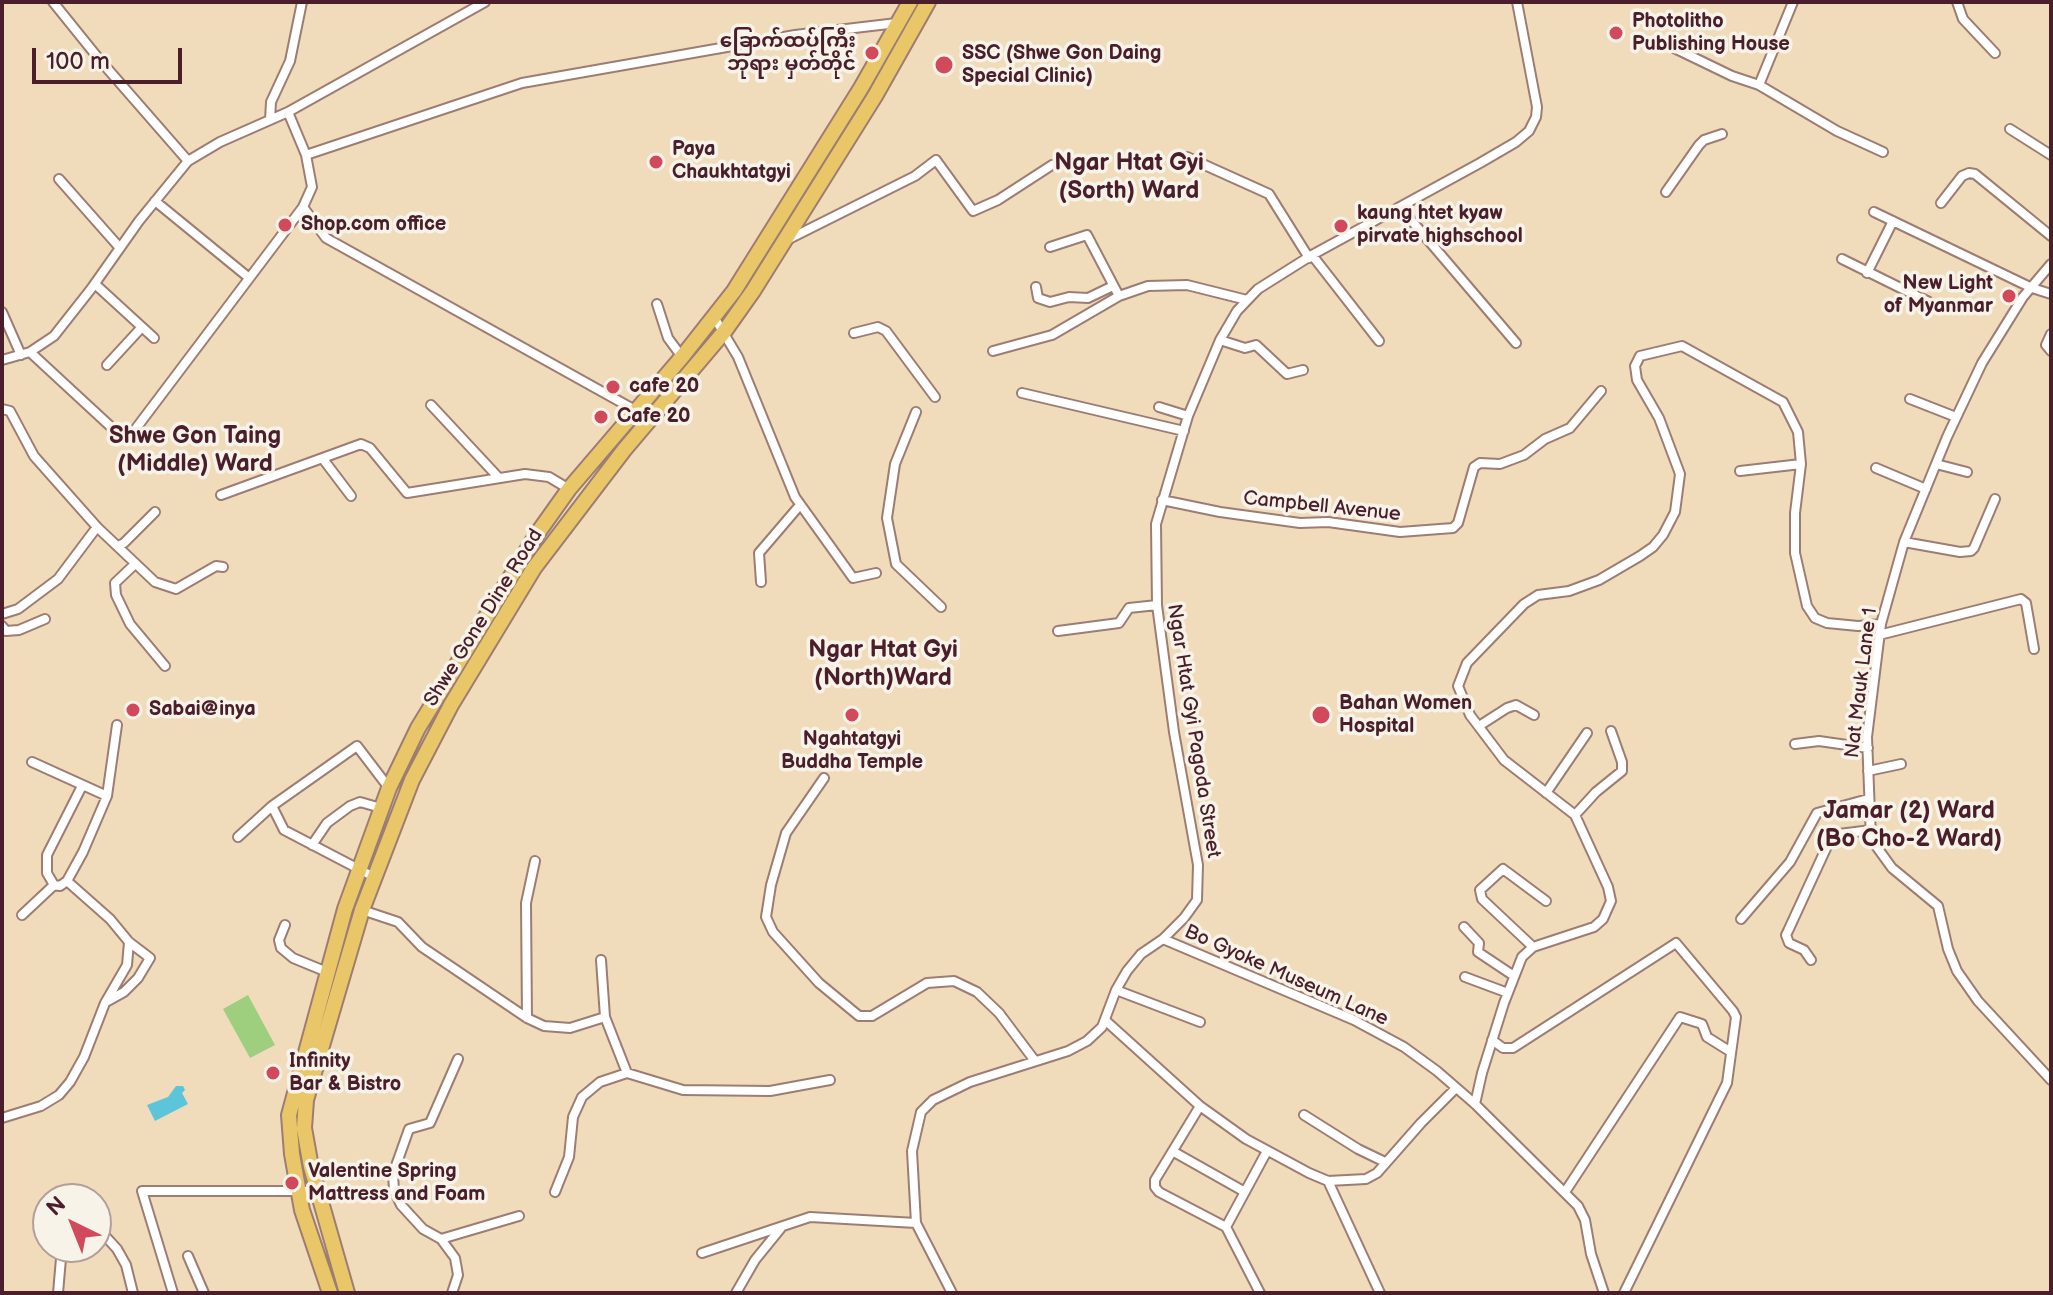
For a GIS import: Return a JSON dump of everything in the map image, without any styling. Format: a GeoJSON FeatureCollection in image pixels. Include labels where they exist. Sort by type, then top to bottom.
{"type":"FeatureCollection","features":[{"type":"Feature","properties":{"kind":"main road","name":"Shwe Gone Dine Road"},"geometry":{"type":"LineString","coordinates":[[330,1293],[299,1193],[289,1115],[358,869],[389,788],[418,728],[537,534],[569,489],[714,317],[770,234],[910,2]]}},
{"type":"Feature","properties":{"kind":"main road","name":"Shwe Gone Dine Road"},"geometry":{"type":"LineString","coordinates":[[347,1293],[304,1128],[306,1100],[362,910],[418,767],[451,705],[534,568],[624,450],[724,332],[875,96],[928,2]]}},
{"type":"Feature","properties":{"kind":"street"},"geometry":{"type":"LineString","coordinates":[[53,2],[188,161]]}},
{"type":"Feature","properties":{"kind":"street"},"geometry":{"type":"LineString","coordinates":[[270,120],[271,102],[290,61],[302,2]]}},
{"type":"Feature","properties":{"kind":"street"},"geometry":{"type":"LineString","coordinates":[[2,360],[25,354],[54,336],[188,161],[220,142],[288,112],[485,2]]}},
{"type":"Feature","properties":{"kind":"street","name":"Ngar Htat Gyi Pagoda Street"},"geometry":{"type":"LineString","coordinates":[[1106,1021],[1116,990],[1141,954],[1163,939],[1192,909],[1199,887],[1157,605],[1156,524],[1188,416],[1220,340],[1247,300],[1310,257],[1516,142],[1533,124],[1537,107],[1517,2]]}},
{"type":"Feature","properties":{"kind":"street"},"geometry":{"type":"LineString","coordinates":[[1759,85],[1793,2]]}},
{"type":"Feature","properties":{"kind":"street"},"geometry":{"type":"LineString","coordinates":[[1957,2],[1963,19],[1995,53]]}},
{"type":"Feature","properties":{"kind":"street"},"geometry":{"type":"LineString","coordinates":[[306,155],[522,83],[795,35],[898,23]]}},
{"type":"Feature","properties":{"kind":"street"},"geometry":{"type":"LineString","coordinates":[[1672,47],[1732,76],[1759,85],[1837,131],[1883,152]]}},
{"type":"Feature","properties":{"kind":"street"},"geometry":{"type":"LineString","coordinates":[[2,312],[25,354],[123,438],[131,435],[303,207],[312,187],[306,155],[288,112]]}},
{"type":"Feature","properties":{"kind":"street"},"geometry":{"type":"LineString","coordinates":[[2010,129],[2051,155]]}},
{"type":"Feature","properties":{"kind":"street"},"geometry":{"type":"LineString","coordinates":[[1666,192],[1699,145],[1712,136],[1722,134]]}},
{"type":"Feature","properties":{"kind":"street"},"geometry":{"type":"LineString","coordinates":[[1187,157],[1269,194],[1310,257],[1379,341]]}},
{"type":"Feature","properties":{"kind":"street"},"geometry":{"type":"LineString","coordinates":[[782,242],[915,176],[936,160],[973,211],[998,200],[1052,165]]}},
{"type":"Feature","properties":{"kind":"street"},"geometry":{"type":"LineString","coordinates":[[1941,203],[1962,176],[1975,174],[2051,236]]}},
{"type":"Feature","properties":{"kind":"street"},"geometry":{"type":"LineString","coordinates":[[59,179],[120,248]]}},
{"type":"Feature","properties":{"kind":"street"},"geometry":{"type":"LineString","coordinates":[[155,201],[248,277]]}},
{"type":"Feature","properties":{"kind":"street"},"geometry":{"type":"LineString","coordinates":[[303,207],[326,238],[635,410]]}},
{"type":"Feature","properties":{"kind":"street"},"geometry":{"type":"LineString","coordinates":[[1400,207],[1516,343]]}},
{"type":"Feature","properties":{"kind":"street"},"geometry":{"type":"LineString","coordinates":[[1874,212],[2032,288],[2051,294]]}},
{"type":"Feature","properties":{"kind":"street"},"geometry":{"type":"LineString","coordinates":[[1867,273],[1893,221]]}},
{"type":"Feature","properties":{"kind":"street"},"geometry":{"type":"LineString","coordinates":[[1050,247],[1087,235],[1119,296]]}},
{"type":"Feature","properties":{"kind":"street"},"geometry":{"type":"LineString","coordinates":[[1842,259],[1929,302]]}},
{"type":"Feature","properties":{"kind":"street","name":"Nat Mauk Lane 1"},"geometry":{"type":"LineString","coordinates":[[2051,264],[2023,297],[1982,363],[1904,542],[1879,635],[1868,748],[1871,839],[1892,868],[1938,906],[1948,949],[1957,971],[1978,1001],[2051,1080]]}},
{"type":"Feature","properties":{"kind":"street"},"geometry":{"type":"LineString","coordinates":[[95,284],[154,338]]}},
{"type":"Feature","properties":{"kind":"street"},"geometry":{"type":"LineString","coordinates":[[993,351],[1052,335],[1119,296],[1148,286],[1187,285],[1247,300]]}},
{"type":"Feature","properties":{"kind":"street"},"geometry":{"type":"LineString","coordinates":[[1036,287],[1038,298],[1050,302],[1069,297],[1088,298],[1113,286]]}},
{"type":"Feature","properties":{"kind":"street"},"geometry":{"type":"LineString","coordinates":[[657,304],[668,338],[682,357]]}},
{"type":"Feature","properties":{"kind":"street"},"geometry":{"type":"LineString","coordinates":[[714,317],[743,370],[787,481],[800,505],[853,578],[876,573]]}},
{"type":"Feature","properties":{"kind":"street"},"geometry":{"type":"LineString","coordinates":[[107,365],[142,327]]}},
{"type":"Feature","properties":{"kind":"street"},"geometry":{"type":"LineString","coordinates":[[854,333],[878,327],[886,331],[935,397]]}},
{"type":"Feature","properties":{"kind":"street"},"geometry":{"type":"LineString","coordinates":[[2051,334],[2046,345],[2051,351]]}},
{"type":"Feature","properties":{"kind":"street"},"geometry":{"type":"LineString","coordinates":[[1220,340],[1245,348],[1256,345],[1287,374],[1303,370]]}},
{"type":"Feature","properties":{"kind":"street"},"geometry":{"type":"LineString","coordinates":[[1475,1104],[1492,1040],[1522,957],[1533,947],[1594,927],[1603,919],[1611,901],[1608,887],[1575,815],[1504,760],[1470,715],[1458,686],[1467,663],[1524,604],[1538,595],[1569,591],[1599,580],[1653,547],[1675,512],[1680,474],[1659,418],[1637,380],[1635,366],[1640,356],[1682,346],[1773,395],[1789,410],[1798,432],[1801,464],[1795,513],[1795,553],[1807,606],[1815,618],[1827,623],[1881,624]]}},
{"type":"Feature","properties":{"kind":"street","name":"Campbell Avenue"},"geometry":{"type":"LineString","coordinates":[[1162,500],[1300,523],[1328,522],[1400,532],[1453,528],[1458,523],[1474,467],[1480,463],[1500,464],[1524,455],[1545,439],[1570,428],[1601,391]]}},
{"type":"Feature","properties":{"kind":"street"},"geometry":{"type":"LineString","coordinates":[[1022,393],[1184,431]]}},
{"type":"Feature","properties":{"kind":"street"},"geometry":{"type":"LineString","coordinates":[[1910,399],[1956,417]]}},
{"type":"Feature","properties":{"kind":"street"},"geometry":{"type":"LineString","coordinates":[[431,405],[499,478]]}},
{"type":"Feature","properties":{"kind":"street"},"geometry":{"type":"LineString","coordinates":[[1159,407],[1188,416]]}},
{"type":"Feature","properties":{"kind":"street"},"geometry":{"type":"LineString","coordinates":[[2,409],[10,411],[34,456],[113,544],[155,582],[176,589],[216,566],[223,567]]}},
{"type":"Feature","properties":{"kind":"street"},"geometry":{"type":"LineString","coordinates":[[916,412],[895,464],[887,518],[896,564],[941,607]]}},
{"type":"Feature","properties":{"kind":"street"},"geometry":{"type":"LineString","coordinates":[[221,495],[361,444],[367,445],[407,493],[525,474],[549,477],[569,489]]}},
{"type":"Feature","properties":{"kind":"street"},"geometry":{"type":"LineString","coordinates":[[323,459],[351,496]]}},
{"type":"Feature","properties":{"kind":"street"},"geometry":{"type":"LineString","coordinates":[[1740,471],[1801,464]]}},
{"type":"Feature","properties":{"kind":"street"},"geometry":{"type":"LineString","coordinates":[[1936,464],[1967,472]]}},
{"type":"Feature","properties":{"kind":"street"},"geometry":{"type":"LineString","coordinates":[[1876,468],[1926,489]]}},
{"type":"Feature","properties":{"kind":"street"},"geometry":{"type":"LineString","coordinates":[[1904,542],[1960,552],[1971,551],[1995,499]]}},
{"type":"Feature","properties":{"kind":"street"},"geometry":{"type":"LineString","coordinates":[[761,582],[759,553],[800,505]]}},
{"type":"Feature","properties":{"kind":"street"},"geometry":{"type":"LineString","coordinates":[[118,546],[155,512]]}},
{"type":"Feature","properties":{"kind":"street"},"geometry":{"type":"LineString","coordinates":[[2,614],[18,609],[58,579],[97,527]]}},
{"type":"Feature","properties":{"kind":"street"},"geometry":{"type":"LineString","coordinates":[[135,564],[115,583],[116,595],[130,624],[165,666]]}},
{"type":"Feature","properties":{"kind":"street"},"geometry":{"type":"LineString","coordinates":[[1879,635],[2021,599],[2026,603],[2034,649]]}},
{"type":"Feature","properties":{"kind":"street"},"geometry":{"type":"LineString","coordinates":[[1058,631],[1119,623],[1129,608],[1157,605]]}},
{"type":"Feature","properties":{"kind":"street"},"geometry":{"type":"LineString","coordinates":[[2,626],[6,631],[19,630],[45,619]]}},
{"type":"Feature","properties":{"kind":"street"},"geometry":{"type":"LineString","coordinates":[[1479,726],[1516,705],[1534,715]]}},
{"type":"Feature","properties":{"kind":"street"},"geometry":{"type":"LineString","coordinates":[[54,885],[60,886],[67,881],[107,796],[117,725]]}},
{"type":"Feature","properties":{"kind":"street"},"geometry":{"type":"LineString","coordinates":[[1575,815],[1596,792],[1622,771],[1611,731]]}},
{"type":"Feature","properties":{"kind":"street"},"geometry":{"type":"LineString","coordinates":[[1546,793],[1587,733]]}},
{"type":"Feature","properties":{"kind":"street"},"geometry":{"type":"LineString","coordinates":[[1795,744],[1819,741],[1868,748]]}},
{"type":"Feature","properties":{"kind":"street"},"geometry":{"type":"LineString","coordinates":[[238,837],[272,806],[357,746],[389,788]]}},
{"type":"Feature","properties":{"kind":"street"},"geometry":{"type":"LineString","coordinates":[[32,762],[107,796]]}},
{"type":"Feature","properties":{"kind":"street"},"geometry":{"type":"LineString","coordinates":[[1868,771],[1901,764]]}},
{"type":"Feature","properties":{"kind":"street"},"geometry":{"type":"LineString","coordinates":[[824,778],[786,833],[771,885],[766,917],[773,932],[819,983],[859,1016],[872,1016],[927,983],[954,981],[977,992],[999,1013],[1035,1061]]}},
{"type":"Feature","properties":{"kind":"street"},"geometry":{"type":"LineString","coordinates":[[54,885],[47,873],[47,855],[82,786]]}},
{"type":"Feature","properties":{"kind":"street"},"geometry":{"type":"LineString","coordinates":[[1741,919],[1790,862],[1817,813],[1868,799]]}},
{"type":"Feature","properties":{"kind":"street"},"geometry":{"type":"LineString","coordinates":[[312,845],[327,823],[350,806],[360,802],[381,808]]}},
{"type":"Feature","properties":{"kind":"street"},"geometry":{"type":"LineString","coordinates":[[272,806],[284,830],[374,877]]}},
{"type":"Feature","properties":{"kind":"street"},"geometry":{"type":"LineString","coordinates":[[1811,960],[1804,950],[1789,943],[1786,935],[1829,842],[1839,834],[1871,830]]}},
{"type":"Feature","properties":{"kind":"street"},"geometry":{"type":"LineString","coordinates":[[527,1018],[526,903],[535,861]]}},
{"type":"Feature","properties":{"kind":"street"},"geometry":{"type":"LineString","coordinates":[[1533,947],[1482,899],[1480,890],[1503,869],[1546,901]]}},
{"type":"Feature","properties":{"kind":"street"},"geometry":{"type":"LineString","coordinates":[[67,881],[110,919],[129,942],[150,958],[124,992],[105,1003]]}},
{"type":"Feature","properties":{"kind":"street"},"geometry":{"type":"LineString","coordinates":[[22,915],[54,885]]}},
{"type":"Feature","properties":{"kind":"street"},"geometry":{"type":"LineString","coordinates":[[362,910],[398,922],[422,947],[527,1018],[544,1026],[570,1028],[605,1017]]}},
{"type":"Feature","properties":{"kind":"street"},"geometry":{"type":"LineString","coordinates":[[285,925],[279,940],[281,948],[293,958],[327,972]]}},
{"type":"Feature","properties":{"kind":"street"},"geometry":{"type":"LineString","coordinates":[[1464,927],[1479,943],[1478,952],[1514,976]]}},
{"type":"Feature","properties":{"kind":"street","name":"Bo Gyoke Museum Lane"},"geometry":{"type":"LineString","coordinates":[[1163,939],[1354,1020],[1404,1047],[1456,1088],[1578,1206],[1585,1220],[1591,1254],[1604,1293]]}},
{"type":"Feature","properties":{"kind":"street"},"geometry":{"type":"LineString","coordinates":[[2,1118],[41,1106],[59,1095],[84,1057],[105,1003],[127,965],[129,942]]}},
{"type":"Feature","properties":{"kind":"street"},"geometry":{"type":"LineString","coordinates":[[1492,1040],[1503,1048],[1513,1048],[1676,943],[1733,1011],[1736,1017],[1727,1083],[1624,1293]]}},
{"type":"Feature","properties":{"kind":"street"},"geometry":{"type":"LineString","coordinates":[[601,960],[605,1017],[627,1073]]}},
{"type":"Feature","properties":{"kind":"street"},"geometry":{"type":"LineString","coordinates":[[1465,977],[1508,993]]}},
{"type":"Feature","properties":{"kind":"street"},"geometry":{"type":"LineString","coordinates":[[1116,990],[1200,1022]]}},
{"type":"Feature","properties":{"kind":"street"},"geometry":{"type":"LineString","coordinates":[[1565,1192],[1680,1017],[1702,1024],[1707,1037],[1731,1052]]}},
{"type":"Feature","properties":{"kind":"street"},"geometry":{"type":"LineString","coordinates":[[952,1293],[916,1223],[912,1151],[921,1112],[948,1091],[1068,1051],[1087,1041],[1106,1021],[1200,1106],[1267,1151],[1328,1181],[1366,1179],[1377,1173],[1456,1088]]}},
{"type":"Feature","properties":{"kind":"street"},"geometry":{"type":"LineString","coordinates":[[452,1293],[458,1275],[455,1258],[441,1239],[423,1229],[401,1205],[394,1190],[393,1174],[409,1129],[430,1123],[458,1059]]}},
{"type":"Feature","properties":{"kind":"street"},"geometry":{"type":"LineString","coordinates":[[555,1192],[569,1157],[573,1117],[582,1097],[600,1082],[627,1073],[683,1090],[770,1091],[830,1080]]}},
{"type":"Feature","properties":{"kind":"street"},"geometry":{"type":"LineString","coordinates":[[1200,1106],[1155,1180],[1155,1187],[1226,1227],[1260,1293]]}},
{"type":"Feature","properties":{"kind":"street"},"geometry":{"type":"LineString","coordinates":[[1304,1115],[1385,1162]]}},
{"type":"Feature","properties":{"kind":"street"},"geometry":{"type":"LineString","coordinates":[[1226,1227],[1267,1151]]}},
{"type":"Feature","properties":{"kind":"street"},"geometry":{"type":"LineString","coordinates":[[1174,1152],[1245,1192]]}},
{"type":"Feature","properties":{"kind":"street"},"geometry":{"type":"LineString","coordinates":[[1328,1181],[1380,1293]]}},
{"type":"Feature","properties":{"kind":"street"},"geometry":{"type":"LineString","coordinates":[[173,1293],[142,1191],[318,1191]]}},
{"type":"Feature","properties":{"kind":"street"},"geometry":{"type":"LineString","coordinates":[[441,1239],[519,1216]]}},
{"type":"Feature","properties":{"kind":"street"},"geometry":{"type":"LineString","coordinates":[[702,1253],[810,1217],[916,1223]]}},
{"type":"Feature","properties":{"kind":"street"},"geometry":{"type":"LineString","coordinates":[[736,1293],[755,1260],[782,1226]]}},
{"type":"Feature","properties":{"kind":"street"},"geometry":{"type":"LineString","coordinates":[[112,1244],[126,1265],[133,1293]]}},
{"type":"Feature","properties":{"kind":"street"},"geometry":{"type":"LineString","coordinates":[[188,1256],[204,1293]]}},
{"type":"Feature","properties":{"kind":"street"},"geometry":{"type":"LineString","coordinates":[[58,1293],[61,1263]]}},
{"type":"Feature","properties":{"kind":"green space"},"geometry":{"type":"Polygon","coordinates":[[[248,995],[275,1045],[250,1058],[223,1009],[248,995]]]}},
{"type":"Feature","properties":{"kind":"water"},"geometry":{"type":"Polygon","coordinates":[[[176,1086],[183,1086],[185,1090],[182,1093],[188,1104],[155,1121],[147,1105],[168,1097],[176,1086]]]}},
{"type":"Feature","properties":{"kind":"place","name":"Photolitho Publishing House"},"geometry":{"type":"Point","coordinates":[1616,33]}},
{"type":"Feature","properties":{"kind":"place","name":"ခြောက်ထပ်ကြီး ဘုရား မှတ်တိုင်"},"geometry":{"type":"Point","coordinates":[872,53]}},
{"type":"Feature","properties":{"kind":"place","name":"SSC (Shwe Gon Daing Special Clinic)"},"geometry":{"type":"Point","coordinates":[944,65]}},
{"type":"Feature","properties":{"kind":"place","name":"Paya Chaukhtatgyi"},"geometry":{"type":"Point","coordinates":[656,162]}},
{"type":"Feature","properties":{"kind":"place","name":"Shop.com office"},"geometry":{"type":"Point","coordinates":[285,225]}},
{"type":"Feature","properties":{"kind":"place","name":"kaung htet kyaw pirvate highschool"},"geometry":{"type":"Point","coordinates":[1341,226]}},
{"type":"Feature","properties":{"kind":"place","name":"New Light of Myanmar"},"geometry":{"type":"Point","coordinates":[2009,296]}},
{"type":"Feature","properties":{"kind":"place","name":"cafe 20"},"geometry":{"type":"Point","coordinates":[613,387]}},
{"type":"Feature","properties":{"kind":"place","name":"Cafe 20"},"geometry":{"type":"Point","coordinates":[601,417]}},
{"type":"Feature","properties":{"kind":"place","name":"Sabai@inya"},"geometry":{"type":"Point","coordinates":[133,710]}},
{"type":"Feature","properties":{"kind":"place","name":"Ngahtatgyi Buddha Temple"},"geometry":{"type":"Point","coordinates":[852,715]}},
{"type":"Feature","properties":{"kind":"place","name":"Bahan Women Hospital"},"geometry":{"type":"Point","coordinates":[1321,715]}},
{"type":"Feature","properties":{"kind":"place","name":"Infinity Bar & Bistro"},"geometry":{"type":"Point","coordinates":[273,1073]}},
{"type":"Feature","properties":{"kind":"place","name":"Valentine Spring Mattress and Foam"},"geometry":{"type":"Point","coordinates":[292,1183]}},
{"type":"Feature","properties":{"kind":"district","name":"Ngar Htat Gyi (Sorth) Ward"},"geometry":{"type":"Point","coordinates":[1129,178]}},
{"type":"Feature","properties":{"kind":"district","name":"Shwe Gon Taing (Middle) Ward"},"geometry":{"type":"Point","coordinates":[195,451]}},
{"type":"Feature","properties":{"kind":"district","name":"Ngar Htat Gyi (North)Ward"},"geometry":{"type":"Point","coordinates":[883,665]}},
{"type":"Feature","properties":{"kind":"district","name":"Jamar (2) Ward (Bo Cho-2 Ward)"},"geometry":{"type":"Point","coordinates":[1909,826]}}]}
